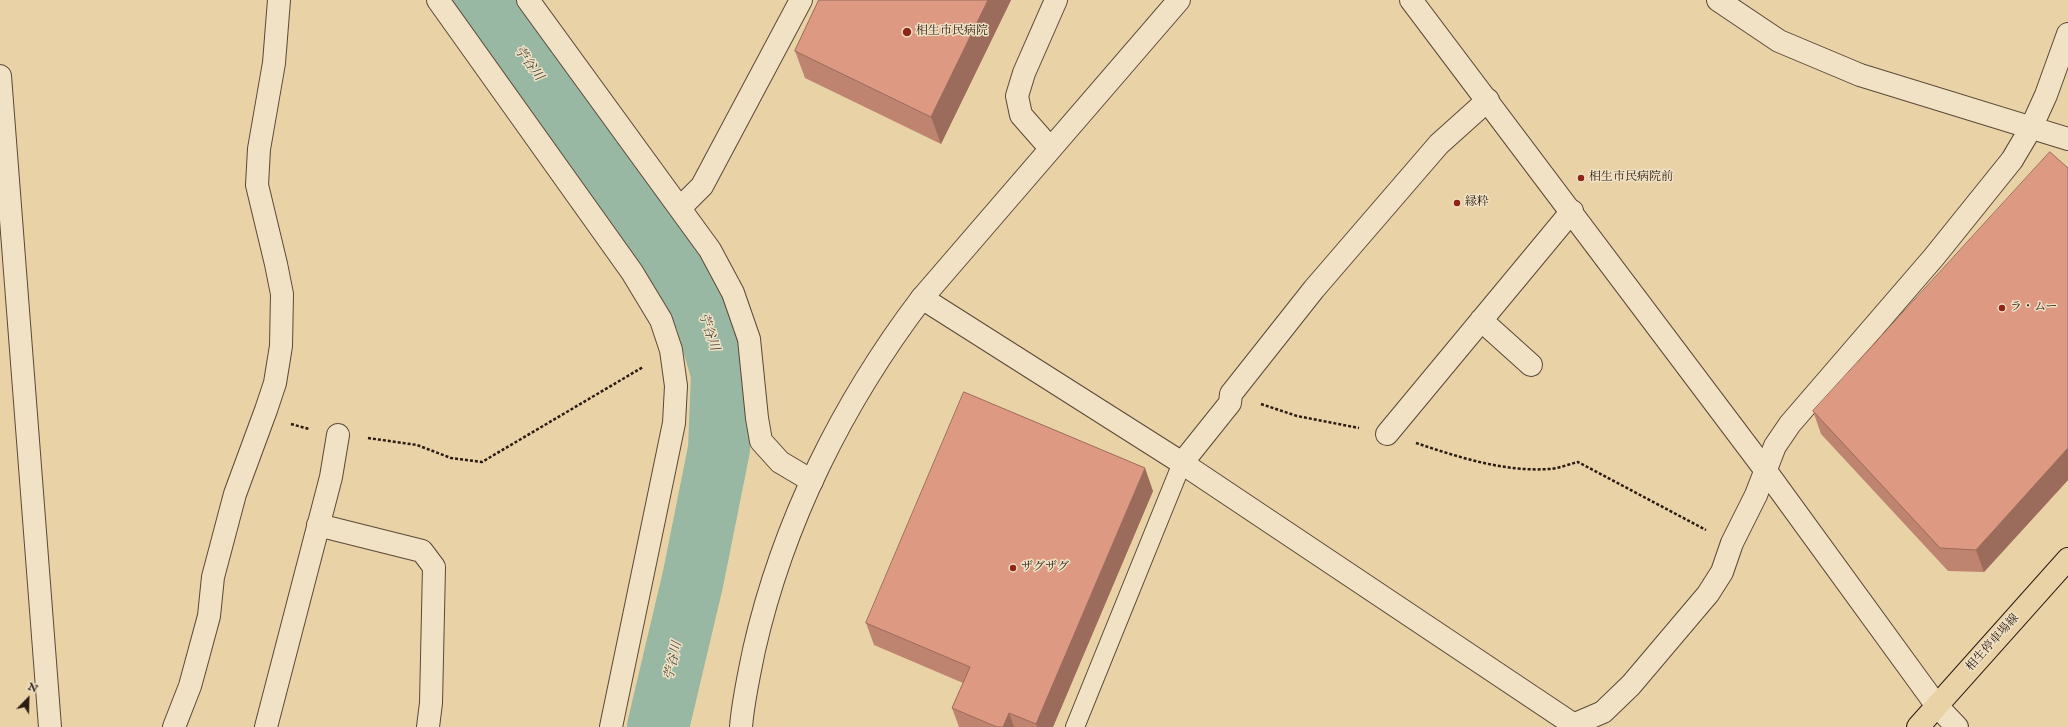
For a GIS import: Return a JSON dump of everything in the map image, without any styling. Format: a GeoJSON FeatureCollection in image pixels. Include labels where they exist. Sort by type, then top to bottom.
{"type":"FeatureCollection","features":[{"type":"Feature","properties":{"kind":"main road","name":"相生停車場線"},"geometry":{"type":"LineString","coordinates":[[1918,727],[2068,559]]}},
{"type":"Feature","properties":{"kind":"street"},"geometry":{"type":"LineString","coordinates":[[174,727],[200,653],[209,616],[213,577],[235,494],[275,383],[281,346],[282,294],[258,185],[259,149],[274,63],[279,0]]}},
{"type":"Feature","properties":{"kind":"street"},"geometry":{"type":"LineString","coordinates":[[438,0],[632,272],[661,320],[671,350],[676,386],[674,424],[611,727]]}},
{"type":"Feature","properties":{"kind":"street"},"geometry":{"type":"LineString","coordinates":[[680,208],[702,186],[801,0]]}},
{"type":"Feature","properties":{"kind":"street"},"geometry":{"type":"LineString","coordinates":[[1050,148],[1021,115],[1017,96],[1024,73],[1056,0]]}},
{"type":"Feature","properties":{"kind":"street"},"geometry":{"type":"LineString","coordinates":[[741,727],[751,667],[763,610],[784,548],[812,481],[870,371],[894,334],[922,298],[1179,0]]}},
{"type":"Feature","properties":{"kind":"street"},"geometry":{"type":"LineString","coordinates":[[1412,0],[1766,471],[1937,706],[1957,727]]}},
{"type":"Feature","properties":{"kind":"street"},"geometry":{"type":"LineString","coordinates":[[1718,0],[1779,41],[1860,75],[2068,139]]}},
{"type":"Feature","properties":{"kind":"street"},"geometry":{"type":"LineString","coordinates":[[539,5],[710,250],[734,293],[749,339],[757,418],[761,441],[780,462],[812,481]]}},
{"type":"Feature","properties":{"kind":"street"},"geometry":{"type":"LineString","coordinates":[[922,298],[1182,463],[1573,726],[1603,712],[1631,685],[1708,594],[1722,572],[1732,542],[1756,495],[1775,446],[1790,424],[1934,257],[2012,160],[2031,128],[2046,95],[2068,34]]}},
{"type":"Feature","properties":{"kind":"street"},"geometry":{"type":"LineString","coordinates":[[0,76],[50,727]]}},
{"type":"Feature","properties":{"kind":"street"},"geometry":{"type":"LineString","coordinates":[[1182,463],[1230,403],[1230,394],[1314,289],[1439,144],[1488,100]]}},
{"type":"Feature","properties":{"kind":"street"},"geometry":{"type":"LineString","coordinates":[[1387,434],[1572,211]]}},
{"type":"Feature","properties":{"kind":"street"},"geometry":{"type":"LineString","coordinates":[[1481,320],[1531,365]]}},
{"type":"Feature","properties":{"kind":"street"},"geometry":{"type":"LineString","coordinates":[[266,727],[331,477],[338,435]]}},
{"type":"Feature","properties":{"kind":"street"},"geometry":{"type":"LineString","coordinates":[[318,525],[422,551],[434,567],[431,703],[428,727]]}},
{"type":"Feature","properties":{"kind":"lane"},"geometry":{"type":"LineString","coordinates":[[1075,727],[1182,463]]}},
{"type":"Feature","properties":{"kind":"path"},"geometry":{"type":"LineString","coordinates":[[266,410],[289,424],[338,435],[417,445],[451,458],[482,462],[671,350]]}},
{"type":"Feature","properties":{"kind":"path"},"geometry":{"type":"LineString","coordinates":[[1230,394],[1297,416],[1387,434],[1454,456],[1516,468],[1550,469],[1578,462],[1732,542]]}},
{"type":"Feature","properties":{"kind":"building"},"geometry":{"type":"Polygon","coordinates":[[[819,0],[988,0],[931,117],[795,51],[819,0]]]}},
{"type":"Feature","properties":{"kind":"building","name":"ラ・ムー"},"geometry":{"type":"Polygon","coordinates":[[[2050,152],[2068,168],[2068,448],[1976,550],[1940,548],[1813,411],[2050,152]]]}},
{"type":"Feature","properties":{"kind":"building","name":"ザグザグ"},"geometry":{"type":"Polygon","coordinates":[[[964,392],[1145,468],[1036,724],[1009,713],[1003,727],[997,727],[952,708],[970,667],[866,623],[964,392]]]}},
{"type":"Feature","properties":{"kind":"waterway","name":"苧谷川"},"geometry":{"type":"LineString","coordinates":[[480,0],[561,107],[705,315],[722,374],[719,449],[693,579],[658,727]]}},
{"type":"Feature","properties":{"kind":"place","name":"相生市民病院"},"geometry":{"type":"Point","coordinates":[907,32]}},
{"type":"Feature","properties":{"kind":"place","name":"相生市民病院前"},"geometry":{"type":"Point","coordinates":[1581,178]}},
{"type":"Feature","properties":{"kind":"place","name":"縁粋"},"geometry":{"type":"Point","coordinates":[1457,203]}},
{"type":"Feature","properties":{"kind":"place","name":"ラ・ムー"},"geometry":{"type":"Point","coordinates":[2002,308]}},
{"type":"Feature","properties":{"kind":"place","name":"ザグザグ"},"geometry":{"type":"Point","coordinates":[1013,568]}}]}
